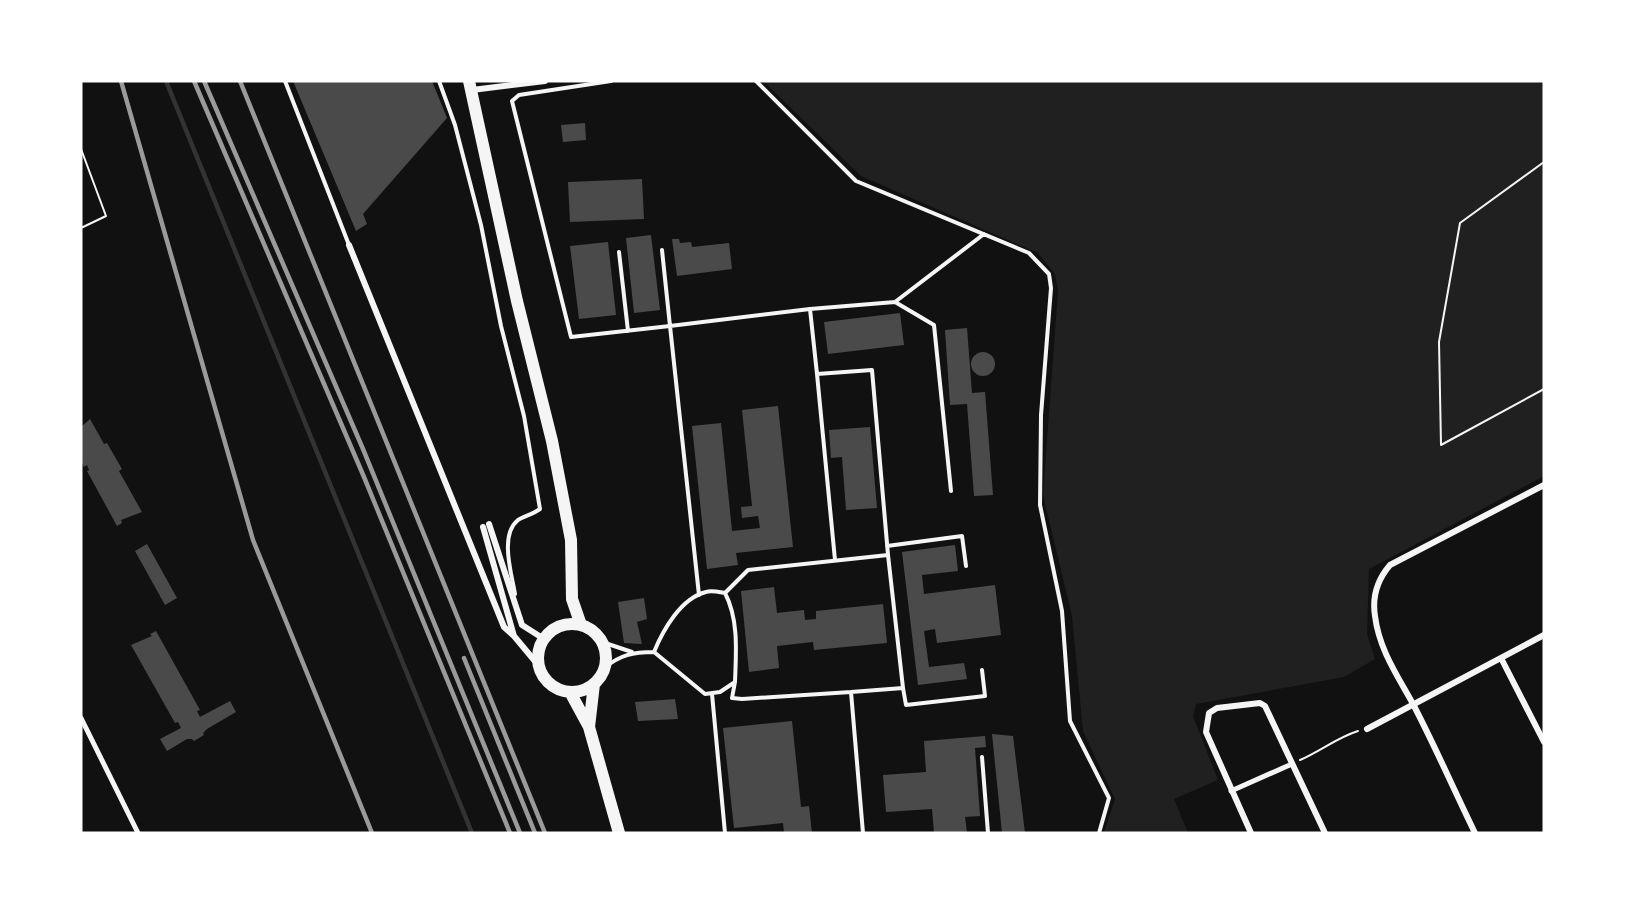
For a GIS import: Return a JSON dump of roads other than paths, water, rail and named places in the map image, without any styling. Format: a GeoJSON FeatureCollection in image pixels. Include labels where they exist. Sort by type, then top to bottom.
{"type":"FeatureCollection","features":[{"type":"Feature","properties":{"kind":"main road"},"geometry":{"type":"LineString","coordinates":[[471,86],[554,452],[571,540],[572,599],[580,625]]}},
{"type":"Feature","properties":{"kind":"main road"},"geometry":{"type":"LineString","coordinates":[[572,599],[561,625],[544,639],[539,647],[539,666],[550,684],[570,692],[583,690],[594,684]]}},
{"type":"Feature","properties":{"kind":"main road"},"geometry":{"type":"LineString","coordinates":[[561,625],[580,625],[595,633],[606,655],[604,668],[594,684],[589,727]]}},
{"type":"Feature","properties":{"kind":"main road"},"geometry":{"type":"LineString","coordinates":[[570,692],[589,727],[619,833]]}},
{"type":"Feature","properties":{"kind":"street"},"geometry":{"type":"LineString","coordinates":[[471,86],[545,81]]}},
{"type":"Feature","properties":{"kind":"street"},"geometry":{"type":"LineString","coordinates":[[349,245],[504,627],[539,666]]}},
{"type":"Feature","properties":{"kind":"street"},"geometry":{"type":"LineString","coordinates":[[1475,833],[1412,704],[1384,653],[1374,615],[1377,587],[1381,575],[1390,565],[1544,485]]}},
{"type":"Feature","properties":{"kind":"street"},"geometry":{"type":"LineString","coordinates":[[514,636],[486,525],[522,625],[544,639]]}},
{"type":"Feature","properties":{"kind":"street"},"geometry":{"type":"LineString","coordinates":[[1367,729],[1544,635]]}},
{"type":"Feature","properties":{"kind":"street"},"geometry":{"type":"LineString","coordinates":[[1501,657],[1544,742]]}},
{"type":"Feature","properties":{"kind":"street"},"geometry":{"type":"LineString","coordinates":[[1251,833],[1214,755],[1206,732],[1209,713],[1217,708],[1260,703],[1265,706],[1325,833]]}},
{"type":"Feature","properties":{"kind":"street"},"geometry":{"type":"LineString","coordinates":[[81,718],[138,833]]}},
{"type":"Feature","properties":{"kind":"street"},"geometry":{"type":"LineString","coordinates":[[1231,791],[1292,764]]}},
{"type":"Feature","properties":{"kind":"lane"},"geometry":{"type":"LineString","coordinates":[[285,81],[349,245]]}},
{"type":"Feature","properties":{"kind":"lane"},"geometry":{"type":"LineString","coordinates":[[439,81],[455,125],[481,225],[501,326],[524,416],[540,509],[518,520],[510,533],[508,552],[517,613]]}},
{"type":"Feature","properties":{"kind":"lane"},"geometry":{"type":"LineString","coordinates":[[611,81],[519,95],[512,100],[571,337],[810,309],[895,302],[984,234]]}},
{"type":"Feature","properties":{"kind":"lane"},"geometry":{"type":"LineString","coordinates":[[756,81],[856,181],[1029,253],[1049,274],[1051,288],[1041,415],[1040,505],[1062,611],[1070,721],[1109,798],[1099,833]]}},
{"type":"Feature","properties":{"kind":"lane"},"geometry":{"type":"LineString","coordinates":[[662,250],[699,595]]}},
{"type":"Feature","properties":{"kind":"lane"},"geometry":{"type":"LineString","coordinates":[[619,252],[628,331]]}},
{"type":"Feature","properties":{"kind":"lane"},"geometry":{"type":"LineString","coordinates":[[895,302],[934,325],[951,491]]}},
{"type":"Feature","properties":{"kind":"lane"},"geometry":{"type":"LineString","coordinates":[[810,309],[835,560]]}},
{"type":"Feature","properties":{"kind":"lane"},"geometry":{"type":"LineString","coordinates":[[817,375],[872,370],[887,546],[906,705],[985,696],[982,670]]}},
{"type":"Feature","properties":{"kind":"lane"},"geometry":{"type":"LineString","coordinates":[[887,546],[962,536],[966,566]]}},
{"type":"Feature","properties":{"kind":"lane"},"geometry":{"type":"LineString","coordinates":[[725,593],[748,570],[888,555]]}},
{"type":"Feature","properties":{"kind":"lane"},"geometry":{"type":"LineString","coordinates":[[654,652],[660,636],[688,600],[707,591],[725,593]]}},
{"type":"Feature","properties":{"kind":"lane"},"geometry":{"type":"LineString","coordinates":[[725,593],[731,605],[735,630],[735,682],[732,698],[903,688]]}},
{"type":"Feature","properties":{"kind":"lane"},"geometry":{"type":"LineString","coordinates":[[595,633],[608,644],[633,652],[654,652],[705,694],[720,692],[735,682]]}},
{"type":"Feature","properties":{"kind":"lane"},"geometry":{"type":"LineString","coordinates":[[604,668],[616,659],[633,652]]}},
{"type":"Feature","properties":{"kind":"lane"},"geometry":{"type":"LineString","coordinates":[[851,692],[863,833]]}},
{"type":"Feature","properties":{"kind":"lane"},"geometry":{"type":"LineString","coordinates":[[711,694],[725,833]]}},
{"type":"Feature","properties":{"kind":"lane"},"geometry":{"type":"LineString","coordinates":[[982,757],[988,833]]}},
{"type":"Feature","properties":{"kind":"waterway"},"geometry":{"type":"LineString","coordinates":[[166,81],[472,833]]}},
{"type":"Feature","properties":{"kind":"railway"},"geometry":{"type":"LineString","coordinates":[[121,81],[253,540],[372,833]]}},
{"type":"Feature","properties":{"kind":"railway"},"geometry":{"type":"LineString","coordinates":[[194,81],[364,477],[510,833]]}},
{"type":"Feature","properties":{"kind":"railway"},"geometry":{"type":"LineString","coordinates":[[204,81],[363,449],[520,833]]}},
{"type":"Feature","properties":{"kind":"railway"},"geometry":{"type":"LineString","coordinates":[[240,81],[545,833]]}},
{"type":"Feature","properties":{"kind":"railway"},"geometry":{"type":"LineString","coordinates":[[464,658],[535,833]]}}]}
